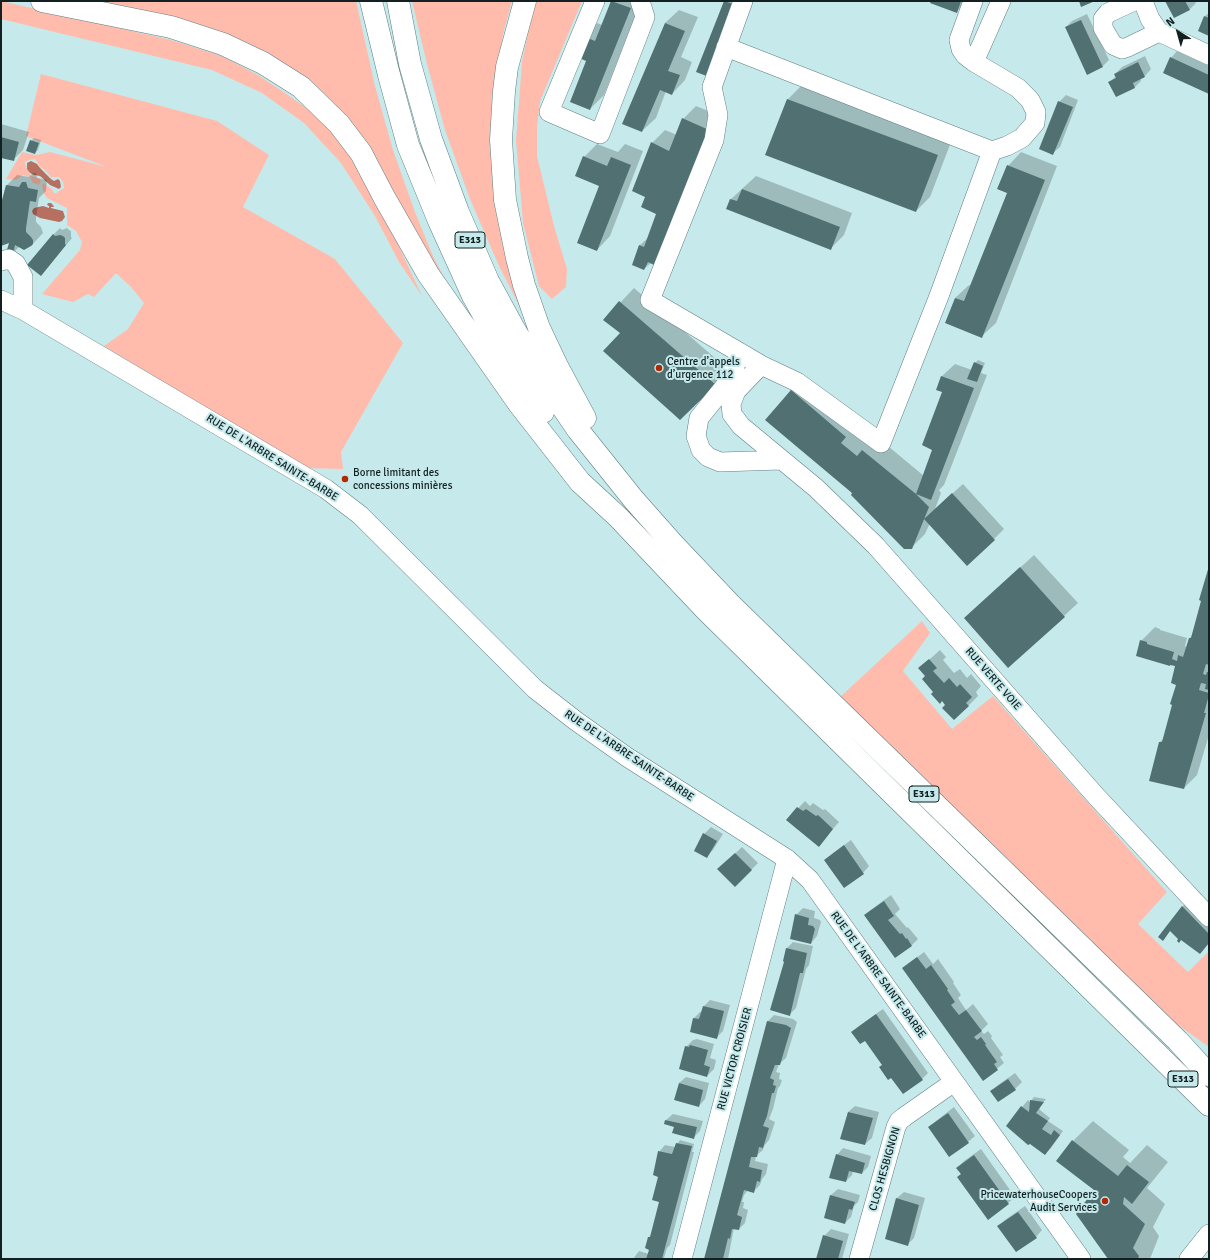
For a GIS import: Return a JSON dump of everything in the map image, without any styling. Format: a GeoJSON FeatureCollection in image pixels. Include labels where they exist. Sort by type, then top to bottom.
{"type":"FeatureCollection","features":[{"type":"Feature","properties":{"kind":"highway"},"geometry":{"type":"LineString","coordinates":[[42,1],[171,27],[215,41],[262,63],[301,87],[339,124],[362,153],[384,198],[428,274],[519,404],[580,482],[618,518]]}},
{"type":"Feature","properties":{"kind":"highway","name":"E313"},"geometry":{"type":"LineString","coordinates":[[371,1],[408,145],[439,221],[473,296],[516,373],[618,518],[706,610],[1209,1105]]}},
{"type":"Feature","properties":{"kind":"highway","name":"E313"},"geometry":{"type":"LineString","coordinates":[[398,1],[410,64],[429,131],[464,226],[488,281],[512,327],[560,404],[597,455],[673,544],[730,604],[1178,1041],[1209,1074]]}},
{"type":"Feature","properties":{"kind":"highway"},"geometry":{"type":"LineString","coordinates":[[525,1],[507,67],[504,91],[501,140],[505,200],[524,285],[539,328],[557,366],[587,422],[597,455]]}},
{"type":"Feature","properties":{"kind":"highway"},"geometry":{"type":"LineString","coordinates":[[1178,1041],[1209,1060]]}},
{"type":"Feature","properties":{"kind":"street"},"geometry":{"type":"LineString","coordinates":[[594,1],[549,112],[600,134],[645,17],[640,1]]}},
{"type":"Feature","properties":{"kind":"street"},"geometry":{"type":"LineString","coordinates":[[743,1],[712,87],[718,115],[714,140],[650,300],[761,365],[797,382],[882,443],[939,296],[992,151]]}},
{"type":"Feature","properties":{"kind":"street"},"geometry":{"type":"LineString","coordinates":[[726,47],[992,151],[1007,146],[1022,138],[1035,123],[1036,112],[1030,100],[1018,88],[974,62],[965,55],[961,49],[959,40],[973,1]]}},
{"type":"Feature","properties":{"kind":"street"},"geometry":{"type":"LineString","coordinates":[[974,62],[1001,1]]}},
{"type":"Feature","properties":{"kind":"street"},"geometry":{"type":"LineString","coordinates":[[1134,1],[1108,13],[1103,19],[1103,28],[1113,45],[1122,49],[1159,32]]}},
{"type":"Feature","properties":{"kind":"street"},"geometry":{"type":"LineString","coordinates":[[1143,1],[1150,19],[1159,32],[1209,55]]}},
{"type":"Feature","properties":{"kind":"street"},"geometry":{"type":"LineString","coordinates":[[1,261],[9,260],[16,264],[24,277],[23,310]]}},
{"type":"Feature","properties":{"kind":"street","name":"RUE DE L'ARBRE SAINTE-BARBE"},"geometry":{"type":"LineString","coordinates":[[1,300],[23,310],[326,489],[360,516],[535,689],[576,722],[627,757],[787,859],[810,880],[1081,1259]]}},
{"type":"Feature","properties":{"kind":"street"},"geometry":{"type":"LineString","coordinates":[[740,353],[725,386],[698,418],[696,436],[701,450],[708,457],[720,462],[776,455]]}},
{"type":"Feature","properties":{"kind":"street"},"geometry":{"type":"LineString","coordinates":[[696,436],[704,423],[713,417],[723,413],[732,414],[731,404],[736,391],[761,365]]}},
{"type":"Feature","properties":{"kind":"street","name":"RUE VERTE VOIE"},"geometry":{"type":"LineString","coordinates":[[732,414],[741,426],[816,488],[876,546],[1095,794],[1209,917]]}},
{"type":"Feature","properties":{"kind":"street","name":"RUE VICTOR CROISIER"},"geometry":{"type":"LineString","coordinates":[[682,1259],[787,859]]}},
{"type":"Feature","properties":{"kind":"street","name":"CLOS HESBIGNON"},"geometry":{"type":"LineString","coordinates":[[859,1259],[898,1121],[954,1082]]}},
{"type":"Feature","properties":{"kind":"street"},"geometry":{"type":"LineString","coordinates":[[1189,1259],[1209,1234]]}},
{"type":"Feature","properties":{"kind":"shaded area"},"geometry":{"type":"Polygon","coordinates":[[[1,1],[171,40],[222,56],[258,75],[288,95],[309,110],[333,134],[360,171],[395,238],[422,296],[399,262],[375,216],[341,163],[304,123],[262,93],[212,70],[1,19],[1,1]]]}},
{"type":"Feature","properties":{"kind":"shaded area"},"geometry":{"type":"Polygon","coordinates":[[[76,1],[356,1],[375,86],[393,150],[415,212],[433,256],[455,299],[303,82],[76,1]]]}},
{"type":"Feature","properties":{"kind":"shaded area"},"geometry":{"type":"Polygon","coordinates":[[[412,1],[512,1],[503,34],[496,83],[523,313],[499,266],[470,199],[445,130],[412,1]]]}},
{"type":"Feature","properties":{"kind":"shaded area"},"geometry":{"type":"Polygon","coordinates":[[[536,1],[582,1],[540,101],[537,127],[537,156],[554,226],[567,269],[566,287],[552,299],[539,286],[523,223],[516,140],[522,62],[536,1]]]}},
{"type":"Feature","properties":{"kind":"shaded area"},"geometry":{"type":"Polygon","coordinates":[[[41,74],[217,121],[269,155],[243,207],[335,259],[403,343],[341,452],[343,469],[303,468],[104,346],[128,329],[144,303],[131,287],[116,273],[94,297],[88,294],[73,302],[42,294],[80,250],[82,242],[76,231],[67,225],[67,208],[47,198],[44,194],[43,183],[52,189],[54,193],[64,188],[63,182],[59,177],[51,177],[44,169],[41,168],[35,159],[25,162],[31,176],[39,178],[41,181],[39,185],[33,183],[30,177],[23,175],[16,180],[6,179],[22,152],[36,155],[50,152],[107,167],[26,136],[41,74]]]}},
{"type":"Feature","properties":{"kind":"shaded area"},"geometry":{"type":"Polygon","coordinates":[[[31,161],[37,164],[54,181],[58,179],[61,187],[59,189],[50,185],[40,176],[30,173],[27,169],[27,163],[31,161]]]}},
{"type":"Feature","properties":{"kind":"shaded area"},"geometry":{"type":"Polygon","coordinates":[[[48,203],[53,205],[54,207],[51,208],[63,211],[65,217],[62,221],[59,222],[40,218],[33,214],[32,211],[34,208],[43,206],[49,208],[47,205],[48,203]]]}},
{"type":"Feature","properties":{"kind":"shaded area"},"geometry":{"type":"Polygon","coordinates":[[[922,621],[930,633],[903,671],[952,729],[993,696],[1167,892],[1138,924],[1188,972],[1209,951],[1209,1047],[1171,1020],[839,698],[922,621]]]}},
{"type":"Feature","properties":{"kind":"building"},"geometry":{"type":"Polygon","coordinates":[[[611,1],[631,8],[590,110],[570,102],[586,61],[575,56],[583,36],[595,41],[611,1]]]}},
{"type":"Feature","properties":{"kind":"building"},"geometry":{"type":"Polygon","coordinates":[[[724,1],[739,6],[712,78],[696,72],[724,1]]]}},
{"type":"Feature","properties":{"kind":"building"},"geometry":{"type":"Polygon","coordinates":[[[931,1],[961,1],[957,13],[930,3],[931,1]]]}},
{"type":"Feature","properties":{"kind":"building"},"geometry":{"type":"Polygon","coordinates":[[[1079,1],[1095,1],[1081,7],[1079,1]]]}},
{"type":"Feature","properties":{"kind":"building"},"geometry":{"type":"Polygon","coordinates":[[[1165,1],[1185,1],[1190,10],[1174,18],[1165,1]]]}},
{"type":"Feature","properties":{"kind":"building"},"geometry":{"type":"Polygon","coordinates":[[[1204,16],[1209,18],[1209,36],[1198,31],[1204,16]]]}},
{"type":"Feature","properties":{"kind":"building"},"geometry":{"type":"Polygon","coordinates":[[[1081,20],[1103,67],[1087,75],[1065,27],[1081,20]]]}},
{"type":"Feature","properties":{"kind":"building"},"geometry":{"type":"Polygon","coordinates":[[[665,23],[685,31],[668,71],[680,75],[672,95],[660,90],[642,132],[622,124],[665,23]]]}},
{"type":"Feature","properties":{"kind":"building"},"geometry":{"type":"Polygon","coordinates":[[[1170,57],[1209,75],[1209,94],[1163,73],[1170,57]]]}},
{"type":"Feature","properties":{"kind":"building"},"geometry":{"type":"Polygon","coordinates":[[[1138,62],[1145,77],[1133,83],[1135,88],[1116,97],[1108,82],[1116,78],[1114,74],[1138,62]]]}},
{"type":"Feature","properties":{"kind":"building"},"geometry":{"type":"Polygon","coordinates":[[[787,99],[938,155],[916,212],[765,155],[787,99]]]}},
{"type":"Feature","properties":{"kind":"building"},"geometry":{"type":"Polygon","coordinates":[[[1058,101],[1073,107],[1053,155],[1039,149],[1058,101]]]}},
{"type":"Feature","properties":{"kind":"building"},"geometry":{"type":"Polygon","coordinates":[[[682,118],[709,130],[656,266],[648,262],[644,270],[632,265],[639,245],[644,247],[656,214],[641,207],[645,197],[632,191],[651,142],[669,151],[682,118]]]}},
{"type":"Feature","properties":{"kind":"building"},"geometry":{"type":"Polygon","coordinates":[[[1,137],[19,142],[14,161],[1,158],[1,137]]]}},
{"type":"Feature","properties":{"kind":"building"},"geometry":{"type":"Polygon","coordinates":[[[30,140],[39,143],[35,154],[26,151],[30,140]]]}},
{"type":"Feature","properties":{"kind":"building"},"geometry":{"type":"Polygon","coordinates":[[[583,156],[607,166],[611,157],[631,165],[597,251],[577,243],[599,186],[575,176],[583,156]]]}},
{"type":"Feature","properties":{"kind":"building"},"geometry":{"type":"Polygon","coordinates":[[[1007,165],[1045,180],[982,338],[945,323],[955,298],[964,301],[1007,193],[997,189],[1007,165]]]}},
{"type":"Feature","properties":{"kind":"building"},"geometry":{"type":"Polygon","coordinates":[[[22,182],[26,182],[28,188],[38,190],[36,202],[30,201],[26,228],[26,232],[33,240],[33,244],[24,250],[15,245],[13,255],[6,253],[9,243],[1,246],[1,204],[6,185],[19,187],[22,182]]]}},
{"type":"Feature","properties":{"kind":"building"},"geometry":{"type":"Polygon","coordinates":[[[742,189],[840,227],[831,250],[726,209],[730,199],[737,201],[742,189]]]}},
{"type":"Feature","properties":{"kind":"building"},"geometry":{"type":"Polygon","coordinates":[[[53,234],[55,236],[63,236],[65,238],[66,245],[41,276],[27,265],[53,234]]]}},
{"type":"Feature","properties":{"kind":"building","name":"Centre d’appels d’urgence 112"},"geometry":{"type":"Polygon","coordinates":[[[619,301],[716,385],[680,420],[603,351],[620,333],[603,320],[619,301]]]}},
{"type":"Feature","properties":{"kind":"building"},"geometry":{"type":"Polygon","coordinates":[[[974,362],[983,366],[977,382],[967,379],[974,362]]]}},
{"type":"Feature","properties":{"kind":"building"},"geometry":{"type":"Polygon","coordinates":[[[941,376],[974,388],[931,500],[916,494],[932,450],[922,445],[942,392],[936,390],[941,376]]]}},
{"type":"Feature","properties":{"kind":"building"},"geometry":{"type":"Polygon","coordinates":[[[791,390],[846,437],[841,443],[857,456],[862,450],[916,494],[929,507],[912,549],[904,549],[851,495],[852,493],[765,420],[791,390]]]}},
{"type":"Feature","properties":{"kind":"building"},"geometry":{"type":"Polygon","coordinates":[[[952,493],[995,540],[967,566],[924,519],[952,493]]]}},
{"type":"Feature","properties":{"kind":"building"},"geometry":{"type":"Polygon","coordinates":[[[1209,566],[1209,665],[1206,664],[1203,674],[1206,675],[1207,672],[1209,672],[1209,690],[1205,689],[1206,684],[1201,683],[1199,690],[1209,693],[1209,695],[1204,713],[1206,713],[1184,789],[1149,781],[1159,742],[1162,742],[1172,705],[1170,704],[1176,685],[1171,683],[1175,666],[1170,666],[1136,656],[1140,640],[1147,642],[1147,644],[1174,652],[1172,659],[1177,661],[1178,655],[1183,657],[1189,638],[1191,638],[1201,601],[1199,600],[1209,566]]]}},
{"type":"Feature","properties":{"kind":"building"},"geometry":{"type":"Polygon","coordinates":[[[1020,567],[1065,617],[1008,668],[964,618],[1020,567]]]}},
{"type":"Feature","properties":{"kind":"building"},"geometry":{"type":"Polygon","coordinates":[[[929,659],[937,668],[933,671],[944,683],[949,678],[957,687],[960,684],[972,697],[966,703],[969,706],[954,720],[942,708],[945,705],[942,701],[940,704],[931,694],[933,692],[922,679],[925,676],[918,668],[929,659]]]}},
{"type":"Feature","properties":{"kind":"building"},"geometry":{"type":"Polygon","coordinates":[[[797,807],[803,811],[806,809],[816,816],[818,815],[833,829],[819,847],[786,820],[797,807]]]}},
{"type":"Feature","properties":{"kind":"building"},"geometry":{"type":"Polygon","coordinates":[[[703,833],[717,841],[707,858],[694,851],[703,833]]]}},
{"type":"Feature","properties":{"kind":"building"},"geometry":{"type":"Polygon","coordinates":[[[844,845],[864,874],[844,888],[824,860],[844,845]]]}},
{"type":"Feature","properties":{"kind":"building"},"geometry":{"type":"Polygon","coordinates":[[[735,853],[752,870],[735,887],[717,869],[735,853]]]}},
{"type":"Feature","properties":{"kind":"building"},"geometry":{"type":"Polygon","coordinates":[[[884,901],[894,916],[888,920],[900,934],[902,933],[906,939],[907,938],[912,946],[895,958],[864,915],[884,901]]]}},
{"type":"Feature","properties":{"kind":"building"},"geometry":{"type":"Polygon","coordinates":[[[1182,906],[1209,934],[1209,943],[1200,954],[1181,940],[1179,943],[1177,941],[1178,939],[1170,931],[1163,941],[1158,937],[1182,906]]]}},
{"type":"Feature","properties":{"kind":"building"},"geometry":{"type":"Polygon","coordinates":[[[795,914],[809,918],[808,925],[813,926],[815,929],[811,944],[790,939],[795,914]]]}},
{"type":"Feature","properties":{"kind":"building"},"geometry":{"type":"Polygon","coordinates":[[[786,948],[807,953],[803,973],[800,973],[790,1016],[770,1010],[784,962],[786,948]]]}},
{"type":"Feature","properties":{"kind":"building"},"geometry":{"type":"Polygon","coordinates":[[[917,957],[926,969],[931,965],[948,989],[947,990],[955,1002],[951,1005],[959,1015],[966,1010],[982,1031],[974,1037],[977,1040],[981,1037],[997,1062],[994,1064],[998,1070],[983,1081],[902,968],[917,957]]]}},
{"type":"Feature","properties":{"kind":"building"},"geometry":{"type":"Polygon","coordinates":[[[703,1006],[724,1011],[717,1039],[690,1032],[693,1018],[699,1019],[703,1006]]]}},
{"type":"Feature","properties":{"kind":"building"},"geometry":{"type":"Polygon","coordinates":[[[876,1014],[923,1080],[903,1094],[891,1078],[888,1080],[879,1067],[882,1065],[865,1041],[860,1044],[851,1032],[876,1014]]]}},
{"type":"Feature","properties":{"kind":"building"},"geometry":{"type":"Polygon","coordinates":[[[767,1021],[786,1025],[791,1028],[780,1065],[775,1065],[770,1078],[774,1080],[773,1085],[776,1086],[774,1093],[772,1093],[767,1116],[763,1126],[769,1128],[763,1148],[759,1147],[757,1157],[751,1157],[749,1167],[762,1170],[760,1182],[757,1181],[754,1193],[744,1190],[737,1215],[742,1217],[739,1230],[732,1229],[730,1239],[728,1238],[723,1259],[704,1259],[767,1021]]]}},
{"type":"Feature","properties":{"kind":"building"},"geometry":{"type":"Polygon","coordinates":[[[690,1045],[708,1050],[704,1065],[710,1067],[707,1077],[679,1069],[685,1046],[689,1047],[690,1045]]]}},
{"type":"Feature","properties":{"kind":"building"},"geometry":{"type":"Polygon","coordinates":[[[1008,1079],[1016,1090],[998,1102],[990,1091],[1008,1079]]]}},
{"type":"Feature","properties":{"kind":"building"},"geometry":{"type":"Polygon","coordinates":[[[679,1083],[703,1090],[699,1107],[674,1100],[679,1083]]]}},
{"type":"Feature","properties":{"kind":"building"},"geometry":{"type":"Polygon","coordinates":[[[1030,1100],[1044,1102],[1036,1113],[1048,1121],[1042,1129],[1051,1135],[1054,1130],[1060,1135],[1045,1155],[1030,1144],[1028,1145],[1006,1126],[1021,1106],[1029,1112],[1030,1100]]]}},
{"type":"Feature","properties":{"kind":"building"},"geometry":{"type":"Polygon","coordinates":[[[848,1112],[873,1118],[865,1145],[840,1139],[848,1112]]]}},
{"type":"Feature","properties":{"kind":"building"},"geometry":{"type":"Polygon","coordinates":[[[948,1113],[969,1143],[949,1157],[928,1127],[948,1113]]]}},
{"type":"Feature","properties":{"kind":"building"},"geometry":{"type":"Polygon","coordinates":[[[665,1120],[697,1127],[694,1139],[672,1133],[674,1127],[664,1124],[665,1120]]]}},
{"type":"Feature","properties":{"kind":"building"},"geometry":{"type":"Polygon","coordinates":[[[1072,1140],[1118,1176],[1127,1165],[1149,1182],[1132,1204],[1124,1197],[1123,1204],[1145,1224],[1133,1248],[1139,1256],[1138,1259],[1108,1259],[1076,1214],[1094,1190],[1056,1161],[1072,1140]]]}},
{"type":"Feature","properties":{"kind":"building"},"geometry":{"type":"Polygon","coordinates":[[[676,1143],[692,1146],[662,1259],[646,1259],[649,1250],[645,1248],[648,1237],[650,1237],[659,1202],[652,1200],[658,1177],[653,1175],[658,1151],[672,1154],[676,1143]]]}},
{"type":"Feature","properties":{"kind":"building"},"geometry":{"type":"Polygon","coordinates":[[[836,1154],[865,1163],[862,1174],[849,1171],[846,1182],[829,1178],[836,1154]]]}},
{"type":"Feature","properties":{"kind":"building"},"geometry":{"type":"Polygon","coordinates":[[[974,1155],[1009,1204],[988,1220],[957,1177],[961,1174],[956,1168],[974,1155]]]}},
{"type":"Feature","properties":{"kind":"building"},"geometry":{"type":"Polygon","coordinates":[[[830,1195],[855,1202],[852,1210],[849,1209],[845,1224],[824,1218],[830,1195]]]}},
{"type":"Feature","properties":{"kind":"building"},"geometry":{"type":"Polygon","coordinates":[[[896,1198],[919,1205],[908,1246],[885,1239],[896,1198]]]}},
{"type":"Feature","properties":{"kind":"building"},"geometry":{"type":"Polygon","coordinates":[[[1018,1212],[1037,1238],[1016,1252],[997,1226],[1018,1212]]]}},
{"type":"Feature","properties":{"kind":"building"},"geometry":{"type":"Polygon","coordinates":[[[823,1235],[843,1241],[838,1259],[816,1259],[823,1235]]]}},
{"type":"Feature","properties":{"kind":"place","name":"Centre d’appels d’urgence 112"},"geometry":{"type":"Point","coordinates":[659,368]}},
{"type":"Feature","properties":{"kind":"place","name":"Borne limitant des concessions minières"},"geometry":{"type":"Point","coordinates":[345,479]}},
{"type":"Feature","properties":{"kind":"place","name":"PricewaterhouseCoopers Audit Services"},"geometry":{"type":"Point","coordinates":[1105,1201]}}]}
